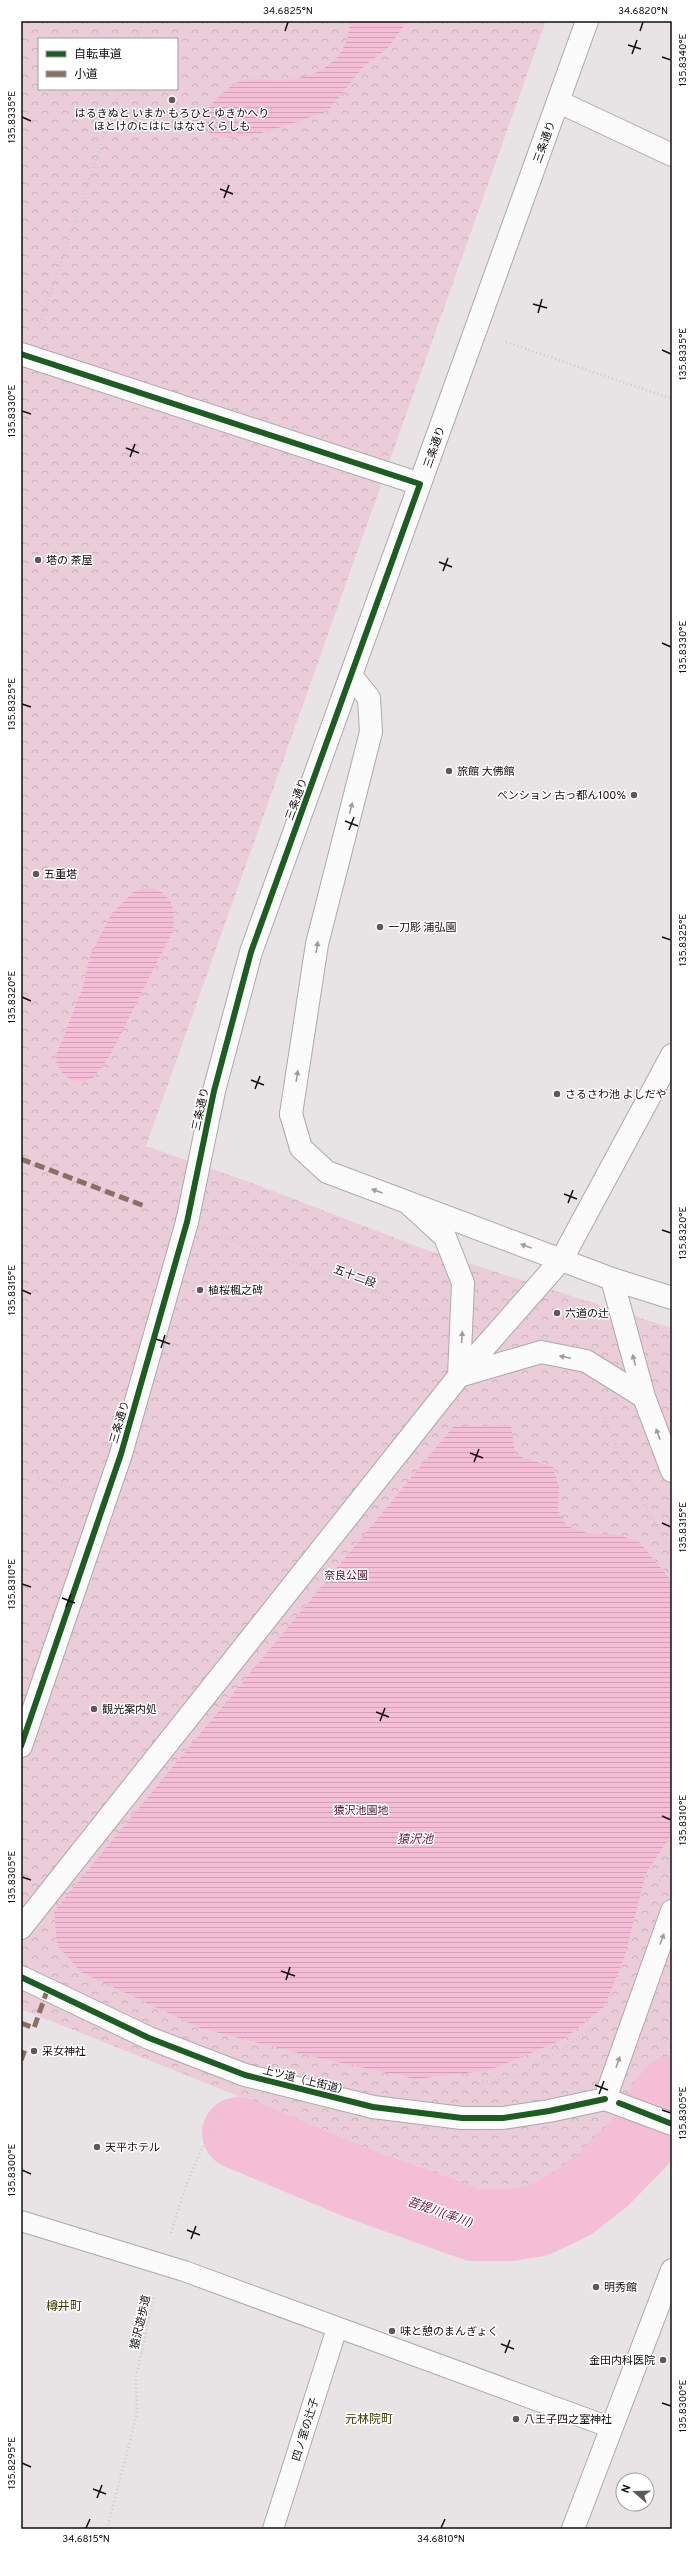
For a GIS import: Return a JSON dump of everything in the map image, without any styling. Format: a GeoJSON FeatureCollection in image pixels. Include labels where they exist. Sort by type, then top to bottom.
{"type":"FeatureCollection","features":[{"type":"Feature","properties":{"kind":"street","name":"三条通り"},"geometry":{"type":"LineString","coordinates":[[21,1746],[121,1454],[186,1222],[214,1091],[251,952],[352,677],[587,21]]}},
{"type":"Feature","properties":{"kind":"street"},"geometry":{"type":"LineString","coordinates":[[559,102],[672,155]]}},
{"type":"Feature","properties":{"kind":"street"},"geometry":{"type":"LineString","coordinates":[[25,355],[420,484]]}},
{"type":"Feature","properties":{"kind":"street"},"geometry":{"type":"LineString","coordinates":[[352,677],[369,698],[371,732],[317,944],[291,1114],[301,1148],[327,1172],[612,1279],[672,1298]]}},
{"type":"Feature","properties":{"kind":"street"},"geometry":{"type":"LineString","coordinates":[[21,1928],[460,1376],[562,1259],[672,1055]]}},
{"type":"Feature","properties":{"kind":"street"},"geometry":{"type":"LineString","coordinates":[[407,1202],[445,1237],[464,1283],[460,1376]]}},
{"type":"Feature","properties":{"kind":"street"},"geometry":{"type":"LineString","coordinates":[[612,1279],[644,1397],[672,1471]]}},
{"type":"Feature","properties":{"kind":"street"},"geometry":{"type":"LineString","coordinates":[[460,1376],[541,1352],[586,1361],[644,1397]]}},
{"type":"Feature","properties":{"kind":"street"},"geometry":{"type":"LineString","coordinates":[[672,1911],[612,2101],[672,2124]]}},
{"type":"Feature","properties":{"kind":"street","name":"上ツ道（上街道）"},"geometry":{"type":"LineString","coordinates":[[21,1977],[150,2038],[245,2076],[373,2107],[462,2118],[503,2118],[612,2101]]}},
{"type":"Feature","properties":{"kind":"street"},"geometry":{"type":"LineString","coordinates":[[573,2529],[612,2428],[666,2304],[672,2270]]}},
{"type":"Feature","properties":{"kind":"lane"},"geometry":{"type":"LineString","coordinates":[[21,2221],[184,2271],[612,2428]]}},
{"type":"Feature","properties":{"kind":"lane","name":"四ノ室の辻子"},"geometry":{"type":"LineString","coordinates":[[273,2529],[336,2328]]}},
{"type":"Feature","properties":{"kind":"path"},"geometry":{"type":"LineString","coordinates":[[136,38],[143,21]]}},
{"type":"Feature","properties":{"kind":"path"},"geometry":{"type":"LineString","coordinates":[[25,355],[120,90]]}},
{"type":"Feature","properties":{"kind":"path"},"geometry":{"type":"LineString","coordinates":[[502,340],[672,399]]}},
{"type":"Feature","properties":{"kind":"path"},"geometry":{"type":"LineString","coordinates":[[600,1408],[631,1482],[672,1552]]}},
{"type":"Feature","properties":{"kind":"path"},"geometry":{"type":"LineString","coordinates":[[38,1478],[76,1490]]}},
{"type":"Feature","properties":{"kind":"path"},"geometry":{"type":"LineString","coordinates":[[659,1884],[672,1850]]}},
{"type":"Feature","properties":{"kind":"path"},"geometry":{"type":"LineString","coordinates":[[474,2084],[522,2075],[568,2046],[602,2020]]}},
{"type":"Feature","properties":{"kind":"green space","name":"奈良公園"},"geometry":{"type":"Polygon","coordinates":[[[21,21],[546,21],[146,1146],[255,1184],[421,1248],[672,1328],[672,2117],[601,2194],[562,2218],[495,2235],[466,2231],[215,2136],[238,2096],[21,2009],[21,21]]]}},
{"type":"Feature","properties":{"kind":"water"},"geometry":{"type":"Polygon","coordinates":[[[350,21],[407,21],[388,48],[364,66],[330,108],[323,113],[248,136],[220,136],[209,132],[205,120],[206,114],[213,102],[226,90],[244,80],[286,80],[311,75],[321,70],[339,55],[348,34],[350,21]]]}},
{"type":"Feature","properties":{"kind":"water"},"geometry":{"type":"Polygon","coordinates":[[[142,888],[160,891],[170,900],[174,914],[173,931],[109,1057],[93,1078],[83,1082],[71,1080],[63,1074],[55,1060],[83,987],[90,956],[111,915],[133,892],[142,888]]]}},
{"type":"Feature","properties":{"kind":"water","name":"猿沢池"},"geometry":{"type":"Polygon","coordinates":[[[511,1425],[515,1455],[553,1467],[559,1487],[558,1510],[567,1526],[587,1533],[619,1535],[639,1542],[672,1581],[672,1834],[646,1873],[624,1959],[604,2007],[564,2039],[490,2070],[415,2079],[310,2056],[200,2028],[81,1972],[57,1945],[54,1911],[453,1427],[511,1425]]]}},
{"type":"Feature","properties":{"kind":"waterway","name":"菩提川(率川)"},"geometry":{"type":"LineString","coordinates":[[238,2133],[357,2183],[474,2225],[510,2225],[536,2221],[572,2204],[604,2179],[641,2141],[672,2092]]}},
{"type":"Feature","properties":{"kind":"marked path"},"geometry":{"type":"LineString","coordinates":[[21,1159],[147,1207]]}},
{"type":"Feature","properties":{"kind":"marked path"},"geometry":{"type":"LineString","coordinates":[[21,2023],[34,2028],[48,1988]]}},
{"type":"Feature","properties":{"kind":"marked path"},"geometry":{"type":"LineString","coordinates":[[21,2060],[26,2047]]}},
{"type":"Feature","properties":{"kind":"cycle path"},"geometry":{"type":"LineString","coordinates":[[21,354],[420,484],[251,952],[214,1091],[187,1222],[121,1454],[21,1746]]}},
{"type":"Feature","properties":{"kind":"cycle path"},"geometry":{"type":"LineString","coordinates":[[21,1977],[149,2038],[245,2075],[373,2107],[462,2118],[503,2118],[549,2111],[605,2099]]}},
{"type":"Feature","properties":{"kind":"cycle path"},"geometry":{"type":"LineString","coordinates":[[619,2103],[672,2124]]}},
{"type":"Feature","properties":{"kind":"place","name":"はるきぬと いまか もろひと ゆきかへり ほとけのにはに はなさくらしも"},"geometry":{"type":"Point","coordinates":[172,100]}},
{"type":"Feature","properties":{"kind":"place","name":"塔の 茶屋"},"geometry":{"type":"Point","coordinates":[38,560]}},
{"type":"Feature","properties":{"kind":"place","name":"旅館 大佛館"},"geometry":{"type":"Point","coordinates":[449,771]}},
{"type":"Feature","properties":{"kind":"place","name":"ペンション 古っ都ん100%"},"geometry":{"type":"Point","coordinates":[634,795]}},
{"type":"Feature","properties":{"kind":"place","name":"五重塔"},"geometry":{"type":"Point","coordinates":[36,874]}},
{"type":"Feature","properties":{"kind":"place","name":"一刀彫 浦弘園"},"geometry":{"type":"Point","coordinates":[380,927]}},
{"type":"Feature","properties":{"kind":"place","name":"さるさわ池 よしだや"},"geometry":{"type":"Point","coordinates":[557,1094]}},
{"type":"Feature","properties":{"kind":"place","name":"植桜楓之碑"},"geometry":{"type":"Point","coordinates":[200,1290]}},
{"type":"Feature","properties":{"kind":"place","name":"六道の辻"},"geometry":{"type":"Point","coordinates":[557,1313]}},
{"type":"Feature","properties":{"kind":"place","name":"観光案内処"},"geometry":{"type":"Point","coordinates":[94,1709]}},
{"type":"Feature","properties":{"kind":"place","name":"采女神社"},"geometry":{"type":"Point","coordinates":[34,2051]}},
{"type":"Feature","properties":{"kind":"place","name":"天平ホテル"},"geometry":{"type":"Point","coordinates":[97,2147]}},
{"type":"Feature","properties":{"kind":"place","name":"明秀館"},"geometry":{"type":"Point","coordinates":[596,2287]}},
{"type":"Feature","properties":{"kind":"place","name":"味と憩のまんぎょく"},"geometry":{"type":"Point","coordinates":[392,2331]}},
{"type":"Feature","properties":{"kind":"place","name":"金田内科医院"},"geometry":{"type":"Point","coordinates":[663,2360]}},
{"type":"Feature","properties":{"kind":"place","name":"八王子四之室神社"},"geometry":{"type":"Point","coordinates":[516,2419]}},
{"type":"Feature","properties":{"kind":"district","name":"樽井町"},"geometry":{"type":"Point","coordinates":[64,2306]}},
{"type":"Feature","properties":{"kind":"district","name":"元林院町"},"geometry":{"type":"Point","coordinates":[369,2419]}},
{"type":"Feature","properties":{"kind":"park label","name":"猿沢池園地"},"geometry":{"type":"Point","coordinates":[361,1810]}}]}
